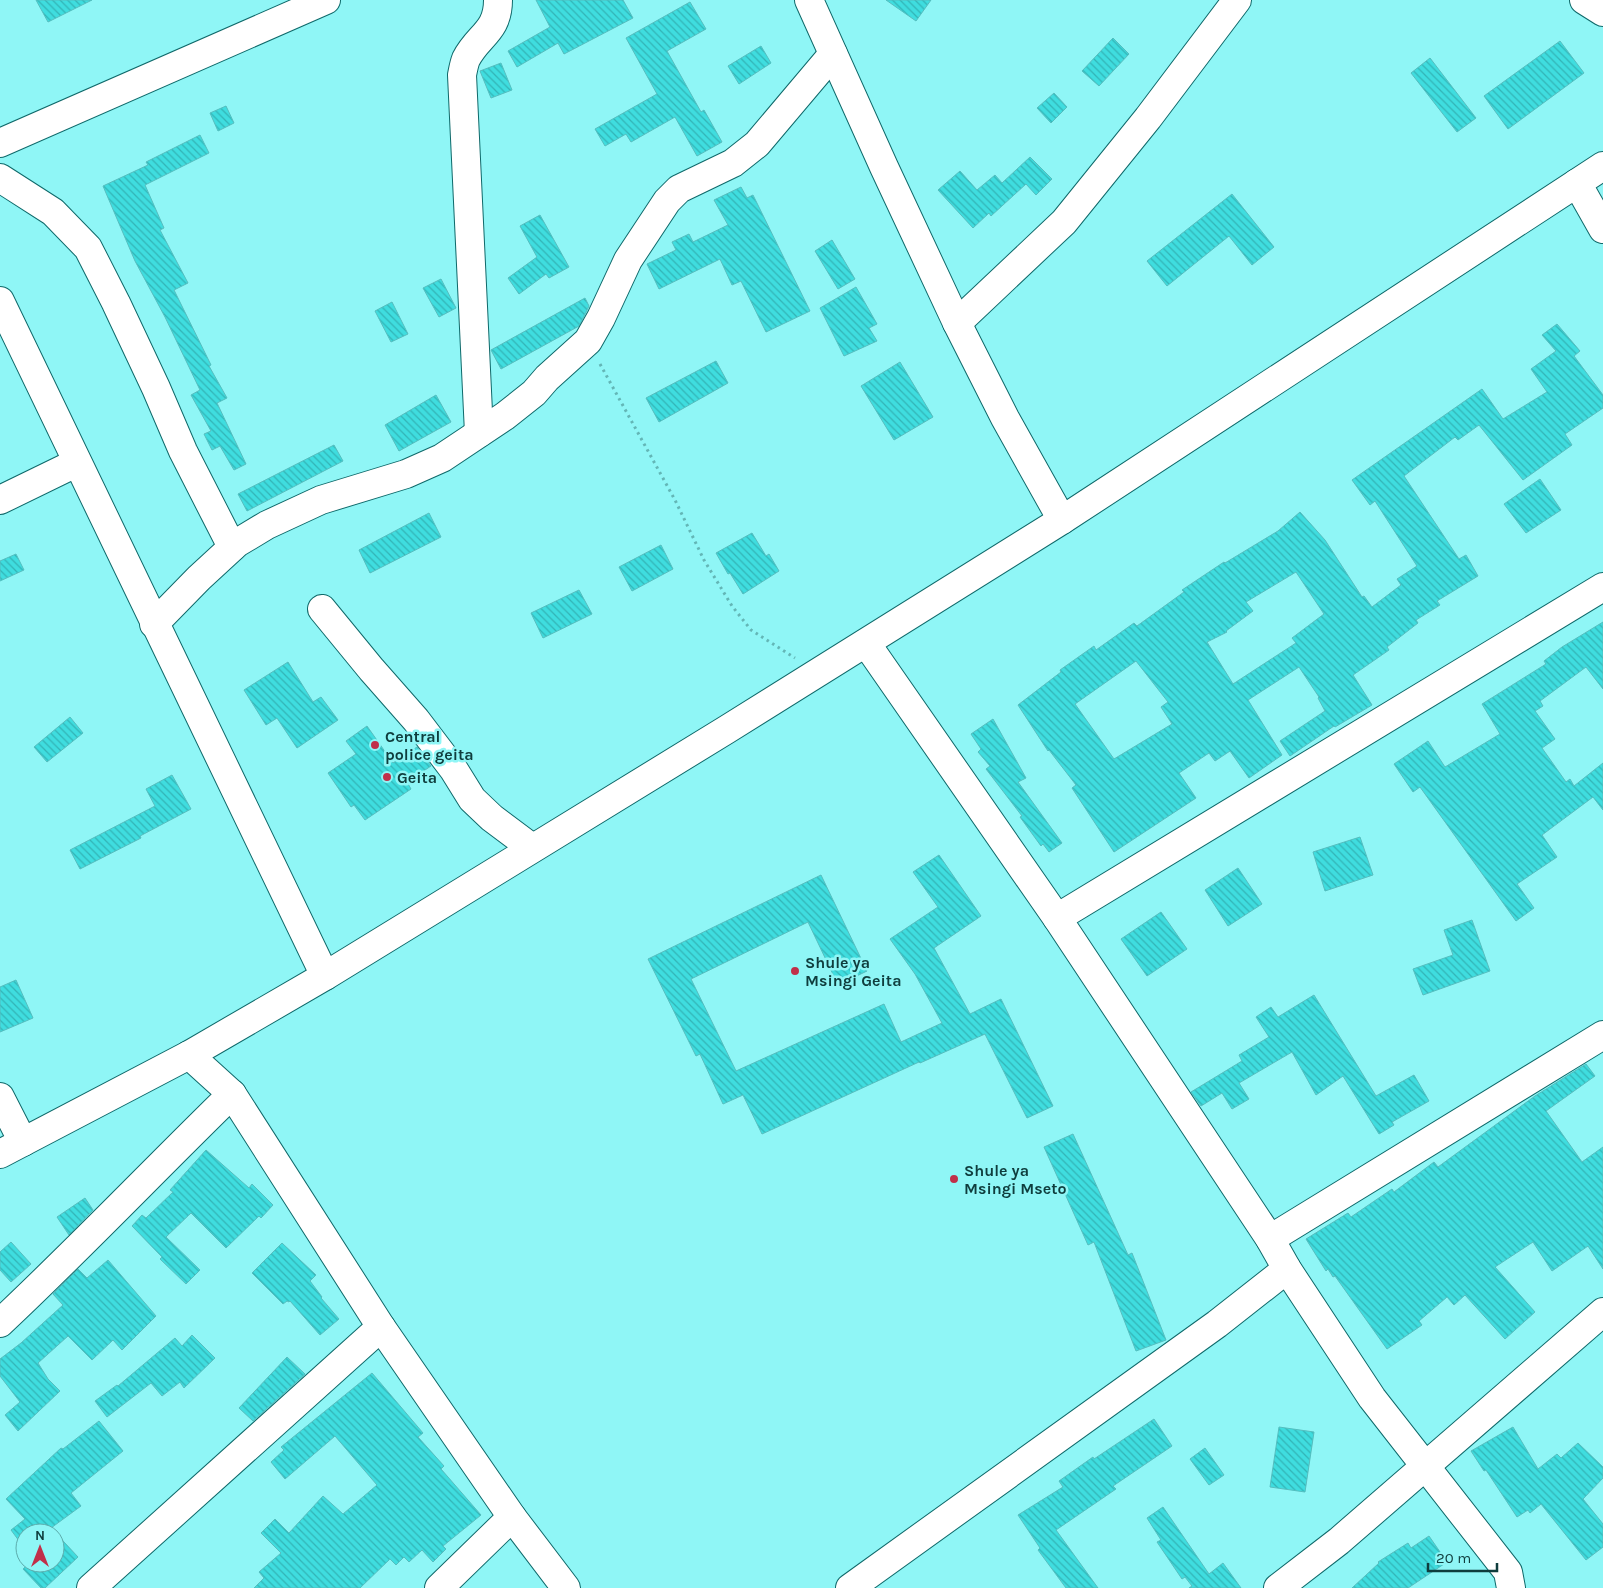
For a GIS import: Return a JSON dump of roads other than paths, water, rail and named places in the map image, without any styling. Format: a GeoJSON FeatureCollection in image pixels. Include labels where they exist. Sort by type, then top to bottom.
{"type":"FeatureCollection","features":[{"type":"Feature","properties":{"kind":"street"},"geometry":{"type":"LineString","coordinates":[[0,143],[326,0]]}},
{"type":"Feature","properties":{"kind":"street"},"geometry":{"type":"LineString","coordinates":[[479,433],[462,75],[466,60],[493,25],[498,10],[498,0]]}},
{"type":"Feature","properties":{"kind":"street"},"geometry":{"type":"LineString","coordinates":[[957,323],[1064,222],[1148,118],[1237,0]]}},
{"type":"Feature","properties":{"kind":"street"},"geometry":{"type":"LineString","coordinates":[[1584,0],[1603,12]]}},
{"type":"Feature","properties":{"kind":"street"},"geometry":{"type":"LineString","coordinates":[[810,1],[957,323],[1005,418],[1062,520]]}},
{"type":"Feature","properties":{"kind":"street"},"geometry":{"type":"LineString","coordinates":[[154,624],[232,547],[267,525],[320,500],[406,474],[442,458],[505,416],[534,393],[547,378],[588,340],[602,318],[628,260],[667,201],[679,189],[733,163],[757,144],[833,54]]}},
{"type":"Feature","properties":{"kind":"street"},"geometry":{"type":"LineString","coordinates":[[0,1097],[12,1148],[189,1055],[325,976],[1062,520],[1603,166]]}},
{"type":"Feature","properties":{"kind":"street"},"geometry":{"type":"LineString","coordinates":[[0,178],[53,212],[88,248],[148,371],[183,451],[232,547]]}},
{"type":"Feature","properties":{"kind":"street"},"geometry":{"type":"LineString","coordinates":[[1577,183],[1603,229]]}},
{"type":"Feature","properties":{"kind":"street"},"geometry":{"type":"LineString","coordinates":[[0,301],[76,463],[237,791],[325,976]]}},
{"type":"Feature","properties":{"kind":"street"},"geometry":{"type":"LineString","coordinates":[[0,500],[76,463]]}},
{"type":"Feature","properties":{"kind":"street"},"geometry":{"type":"LineString","coordinates":[[1057,918],[1603,587]]}},
{"type":"Feature","properties":{"kind":"street"},"geometry":{"type":"LineString","coordinates":[[322,609],[416,720],[454,770],[472,798],[492,818],[532,848]]}},
{"type":"Feature","properties":{"kind":"street"},"geometry":{"type":"LineString","coordinates":[[866,643],[1057,918],[1270,1239],[1287,1269],[1372,1398],[1508,1572],[1512,1588]]}},
{"type":"Feature","properties":{"kind":"street"},"geometry":{"type":"LineString","coordinates":[[1270,1239],[1603,1035]]}},
{"type":"Feature","properties":{"kind":"street"},"geometry":{"type":"LineString","coordinates":[[189,1055],[232,1094],[381,1327],[512,1517],[566,1588]]}},
{"type":"Feature","properties":{"kind":"street"},"geometry":{"type":"LineString","coordinates":[[0,1323],[60,1267],[142,1181],[232,1094]]}},
{"type":"Feature","properties":{"kind":"street"},"geometry":{"type":"LineString","coordinates":[[850,1588],[1218,1324],[1287,1269]]}},
{"type":"Feature","properties":{"kind":"street"},"geometry":{"type":"LineString","coordinates":[[1278,1588],[1340,1541],[1603,1312]]}},
{"type":"Feature","properties":{"kind":"street"},"geometry":{"type":"LineString","coordinates":[[91,1588],[381,1327]]}},
{"type":"Feature","properties":{"kind":"street"},"geometry":{"type":"LineString","coordinates":[[440,1588],[512,1517]]}},
{"type":"Feature","properties":{"kind":"place","name":"Central police geita"},"geometry":{"type":"Point","coordinates":[375,745]}},
{"type":"Feature","properties":{"kind":"place","name":"Geita"},"geometry":{"type":"Point","coordinates":[387,777]}},
{"type":"Feature","properties":{"kind":"place","name":"Shule ya Msingi Geita"},"geometry":{"type":"Point","coordinates":[795,971]}},
{"type":"Feature","properties":{"kind":"place","name":"Shule ya Msingi Mseto"},"geometry":{"type":"Point","coordinates":[954,1179]}}]}
